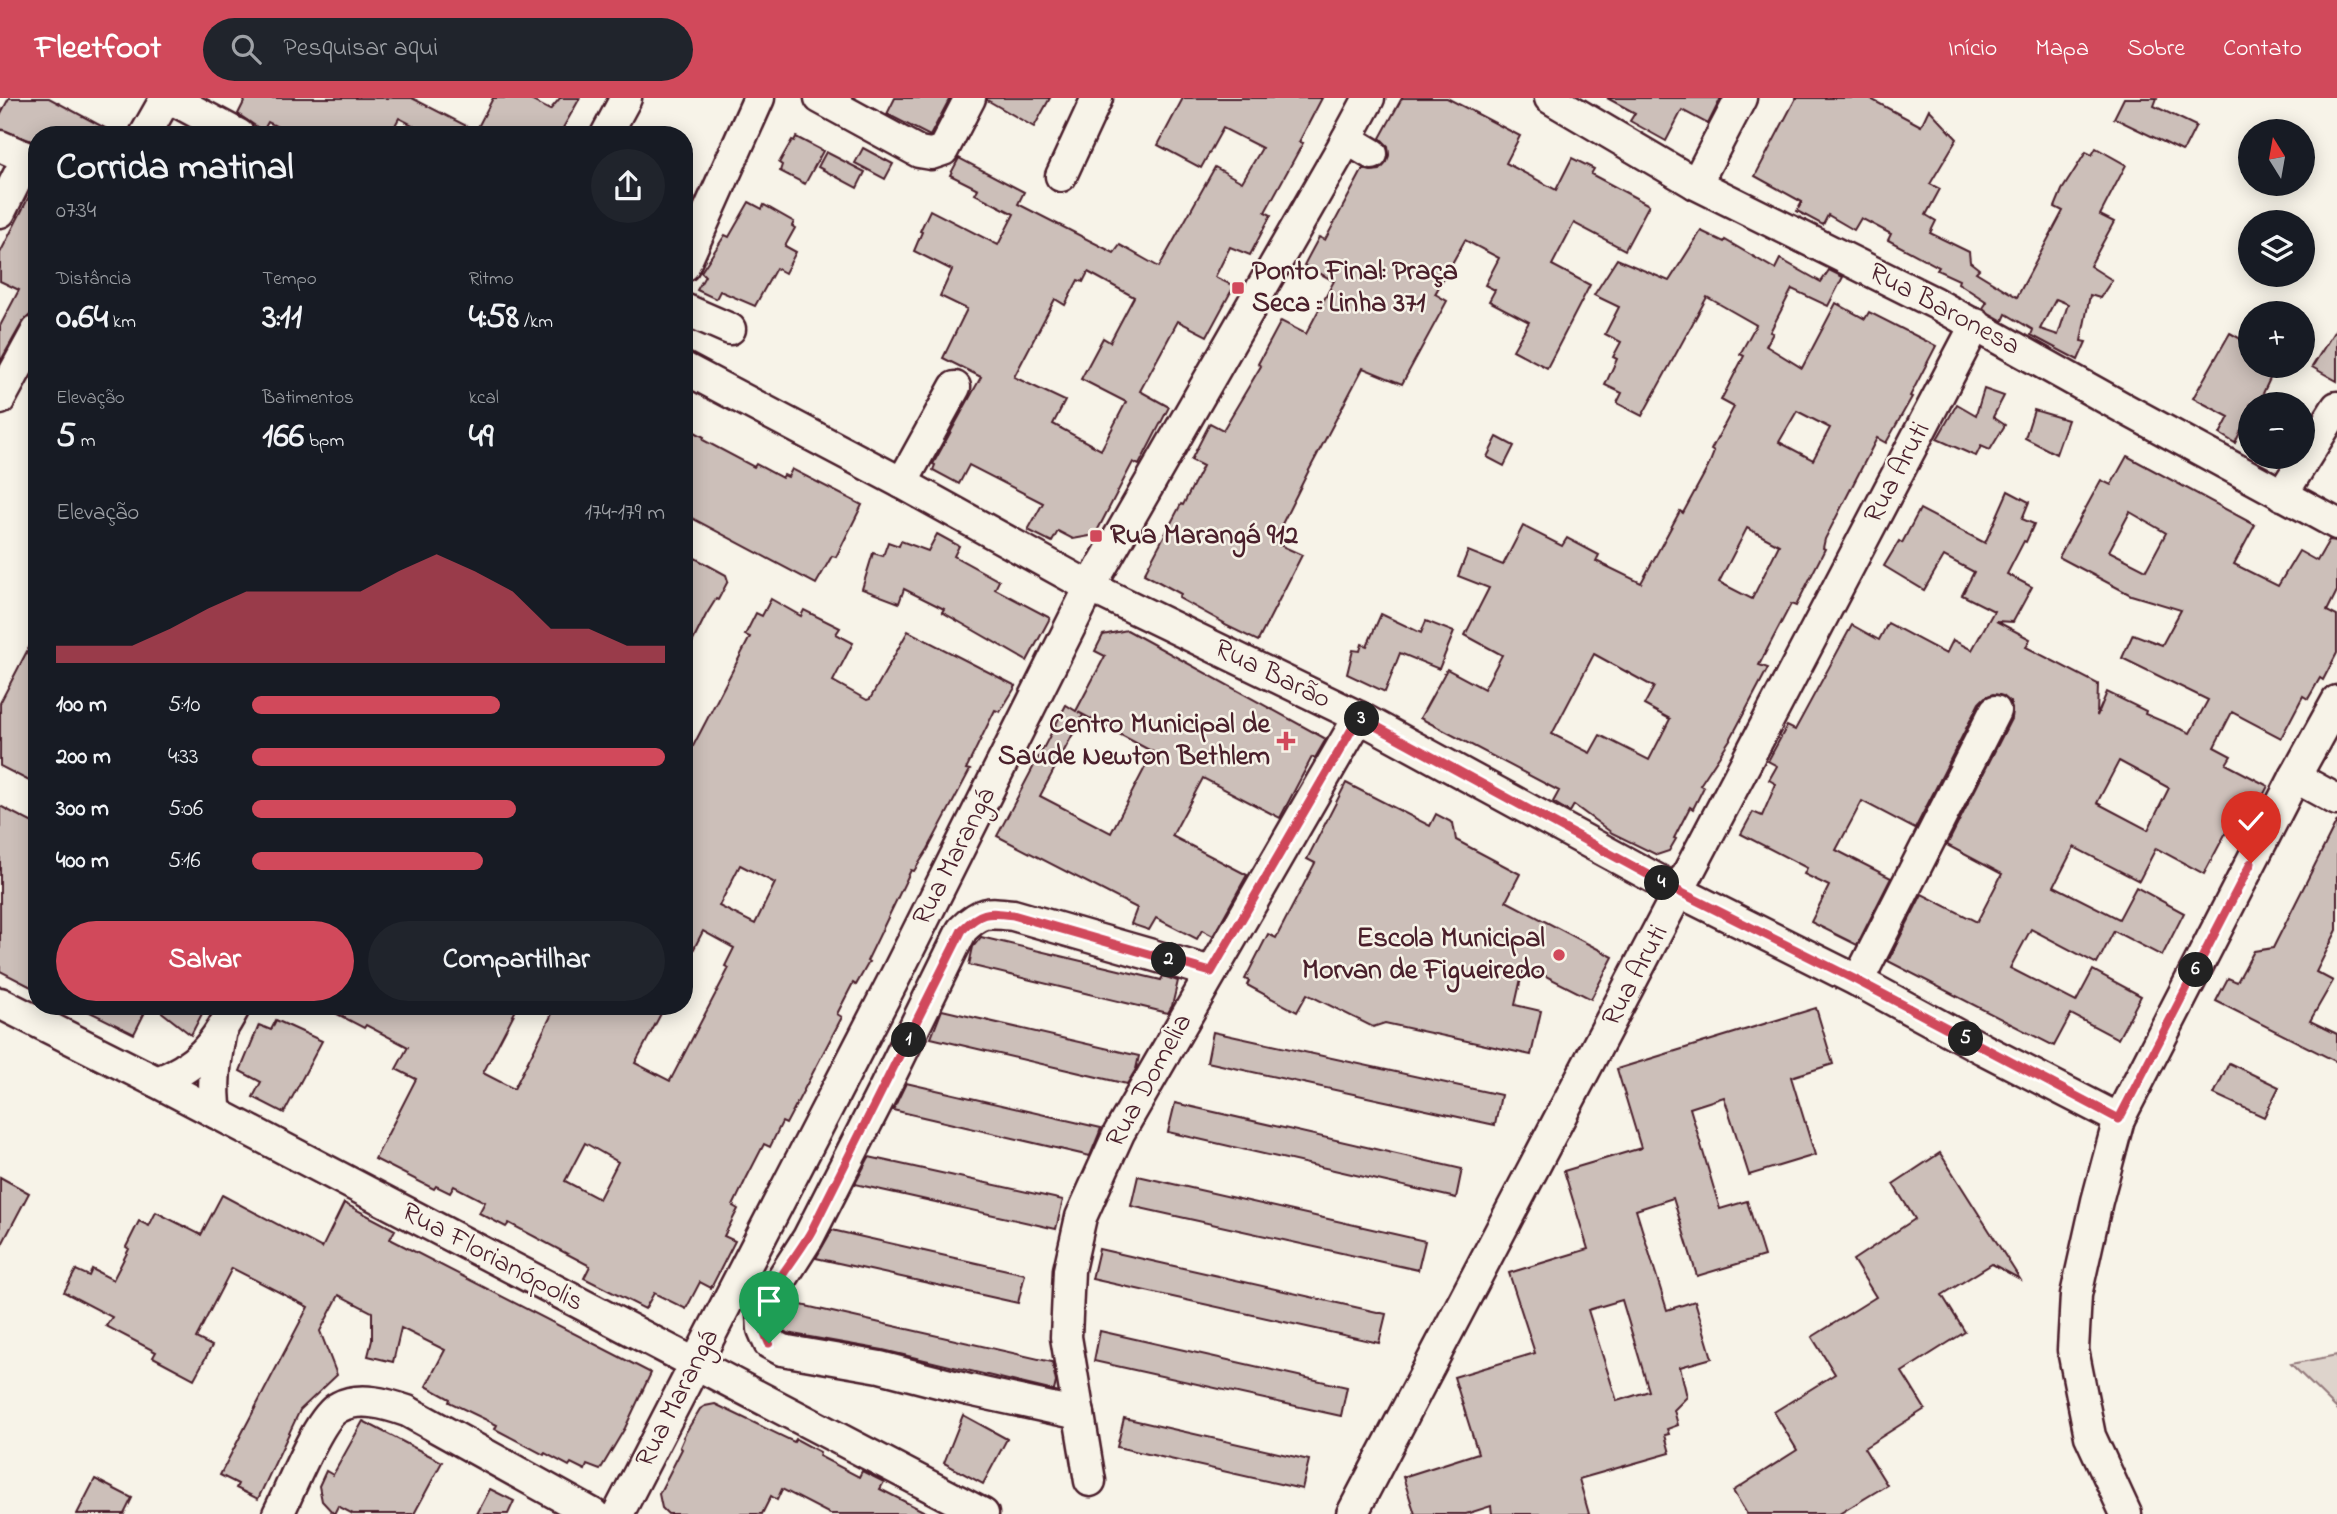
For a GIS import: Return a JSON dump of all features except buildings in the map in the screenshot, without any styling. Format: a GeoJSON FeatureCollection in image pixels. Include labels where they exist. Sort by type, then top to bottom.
{"type":"FeatureCollection","features":[{"type":"Feature","properties":{"kind":"street"},"geometry":{"type":"LineString","coordinates":[[151,126],[168,98],[222,126]]}},
{"type":"Feature","properties":{"kind":"street"},"geometry":{"type":"LineString","coordinates":[[611,126],[626,98]]}},
{"type":"Feature","properties":{"kind":"street"},"geometry":{"type":"LineString","coordinates":[[693,246],[759,98]]}},
{"type":"Feature","properties":{"kind":"street"},"geometry":{"type":"LineString","coordinates":[[820,98],[857,107],[919,152],[931,154],[943,150],[970,98]]}},
{"type":"Feature","properties":{"kind":"street"},"geometry":{"type":"LineString","coordinates":[[1061,176],[1097,98]]}},
{"type":"Feature","properties":{"kind":"street","name":"Rua Marangá"},"geometry":{"type":"LineString","coordinates":[[618,1514],[890,987],[1090,587],[1359,146],[1369,98]]}},
{"type":"Feature","properties":{"kind":"street","name":"Rua Baronesa"},"geometry":{"type":"LineString","coordinates":[[1550,98],[1696,184],[1976,324],[2337,524]]}},
{"type":"Feature","properties":{"kind":"street"},"geometry":{"type":"LineString","coordinates":[[1696,184],[1741,98]]}},
{"type":"Feature","properties":{"kind":"street"},"geometry":{"type":"LineString","coordinates":[[0,146],[28,158]]}},
{"type":"Feature","properties":{"kind":"street"},"geometry":{"type":"LineString","coordinates":[[0,212],[28,166]]}},
{"type":"Feature","properties":{"kind":"street"},"geometry":{"type":"LineString","coordinates":[[693,313],[730,329]]}},
{"type":"Feature","properties":{"kind":"street","name":"Rua Aruti"},"geometry":{"type":"LineString","coordinates":[[1352,1514],[1976,324]]}},
{"type":"Feature","properties":{"kind":"street"},"geometry":{"type":"LineString","coordinates":[[0,399],[28,348]]}},
{"type":"Feature","properties":{"kind":"street","name":"Rua Barão"},"geometry":{"type":"LineString","coordinates":[[693,373],[902,483],[1090,587],[1359,717],[1680,892],[1858,981],[2119,1119]]}},
{"type":"Feature","properties":{"kind":"street"},"geometry":{"type":"LineString","coordinates":[[902,483],[955,387]]}},
{"type":"Feature","properties":{"kind":"street"},"geometry":{"type":"LineString","coordinates":[[2282,495],[2337,407]]}},
{"type":"Feature","properties":{"kind":"street"},"geometry":{"type":"LineString","coordinates":[[2126,1514],[2090,1436],[2073,1350],[2076,1295],[2119,1119],[2337,701]]}},
{"type":"Feature","properties":{"kind":"street"},"geometry":{"type":"LineString","coordinates":[[1858,981],[1995,711]]}},
{"type":"Feature","properties":{"kind":"street","name":"Rua Domelia"},"geometry":{"type":"LineString","coordinates":[[1090,1480],[1066,1336],[1069,1270],[1081,1217],[1119,1133],[1359,717]]}},
{"type":"Feature","properties":{"kind":"street"},"geometry":{"type":"LineString","coordinates":[[2295,777],[2337,800]]}},
{"type":"Feature","properties":{"kind":"street"},"geometry":{"type":"LineString","coordinates":[[1079,1414],[880,1367],[782,1350],[769,1343],[763,1329],[762,1315],[767,1302],[808,1238],[886,1087],[962,930],[976,916],[993,913],[1013,915],[1211,972]]}},
{"type":"Feature","properties":{"kind":"street","name":"Rua Florianópolis"},"geometry":{"type":"LineString","coordinates":[[0,1003],[157,1082],[983,1514]]}},
{"type":"Feature","properties":{"kind":"street"},"geometry":{"type":"LineString","coordinates":[[157,1082],[180,1073],[197,1060],[220,1035],[230,1015]]}},
{"type":"Feature","properties":{"kind":"street"},"geometry":{"type":"LineString","coordinates":[[216,1113],[214,1066],[220,1035]]}},
{"type":"Feature","properties":{"kind":"street"},"geometry":{"type":"LineString","coordinates":[[284,1512],[325,1418],[339,1406],[360,1402],[384,1403],[407,1411],[593,1514]]}},
{"type":"Feature","properties":{"kind":"shaded area"},"geometry":{"type":"Polygon","coordinates":[[[2337,1355],[2337,1409],[2291,1364],[2337,1355]]]}},
{"type":"Feature","properties":{"kind":"place","name":"Ponto Final: Praça Seca :: Linha 371"},"geometry":{"type":"Point","coordinates":[1238,288]}},
{"type":"Feature","properties":{"kind":"place","name":"Rua Marangá 912"},"geometry":{"type":"Point","coordinates":[1096,536]}},
{"type":"Feature","properties":{"kind":"place","name":"Centro Municipal de Saúde Newton Bethlem"},"geometry":{"type":"Point","coordinates":[1286,741]}},
{"type":"Feature","properties":{"kind":"place","name":"Escola Municipal Morvan de Figueiredo"},"geometry":{"type":"Point","coordinates":[1559,955]}},
{"type":"Feature","properties":{"kind":"route"},"geometry":{"type":"LineString","coordinates":[[769,1343],[763,1329],[762,1315],[767,1302],[808,1238],[886,1087],[962,930],[976,916],[993,913],[1013,915],[1211,972],[1359,717],[1680,892],[1858,981],[2119,1119],[2251,863]]}}]}
